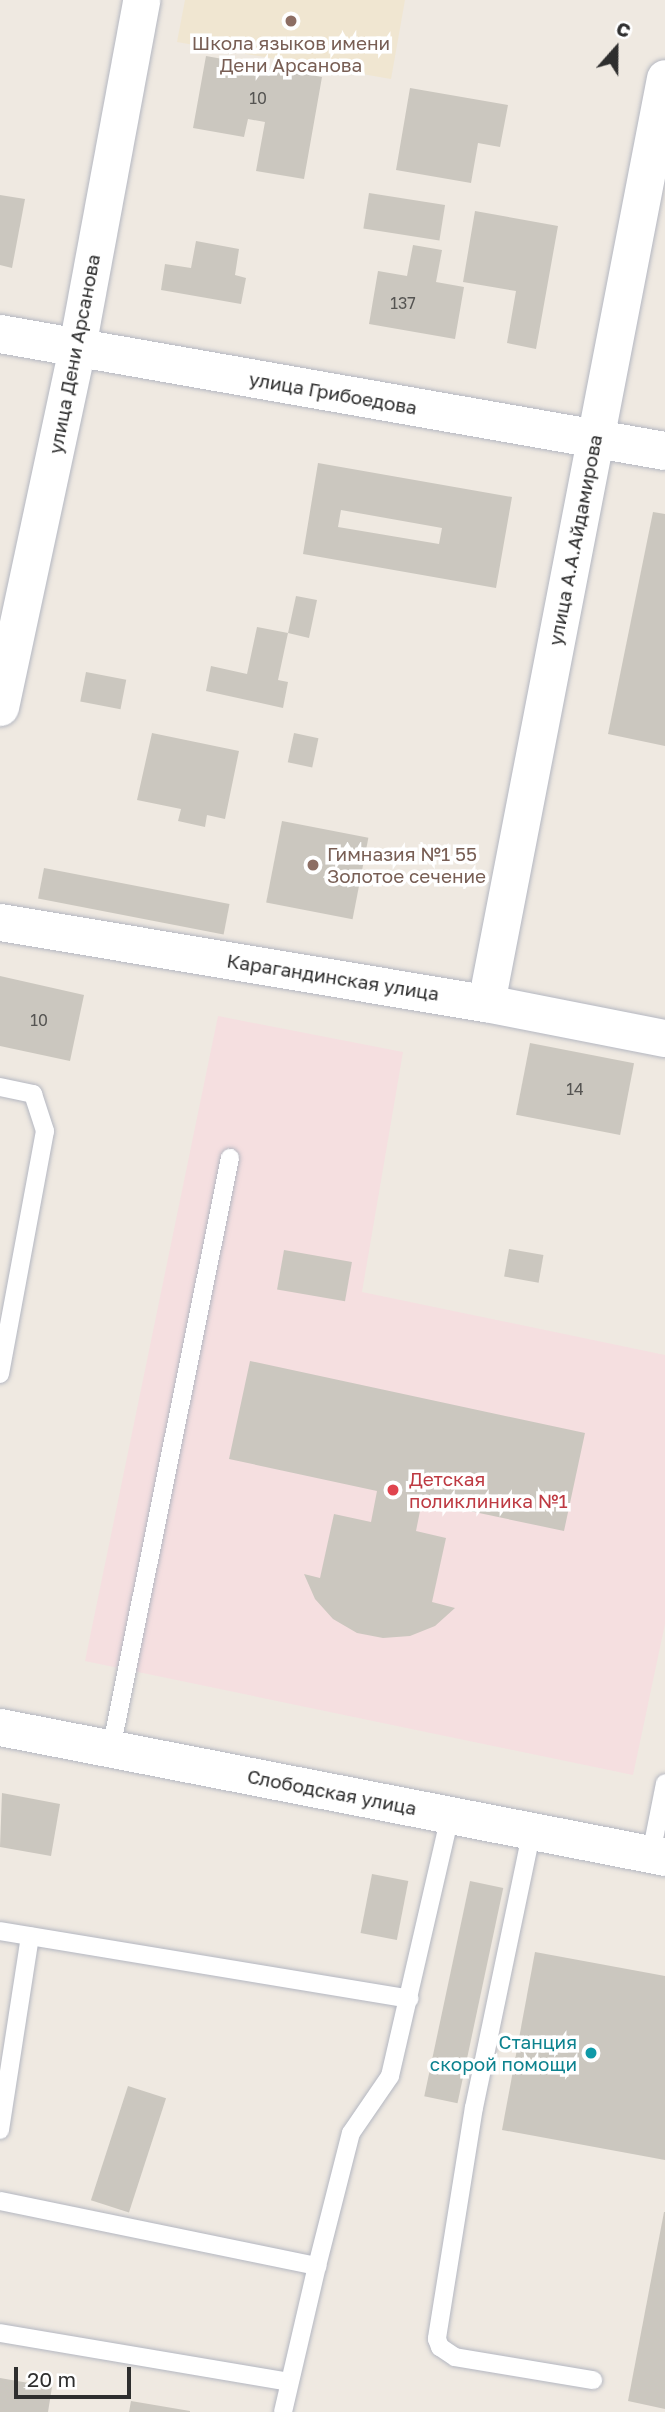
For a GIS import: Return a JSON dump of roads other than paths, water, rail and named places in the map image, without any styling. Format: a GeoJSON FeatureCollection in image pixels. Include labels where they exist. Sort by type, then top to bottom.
{"type":"FeatureCollection","features":[{"type":"Feature","properties":{"kind":"street","name":"улица Дени Арсанова"},"geometry":{"type":"LineString","coordinates":[[0,707],[76,347],[141,0]]}},
{"type":"Feature","properties":{"kind":"street","name":"улица А.А.Айдамирова"},"geometry":{"type":"LineString","coordinates":[[486,1003],[665,78]]}},
{"type":"Feature","properties":{"kind":"street","name":"улица Грибоедова"},"geometry":{"type":"LineString","coordinates":[[0,334],[665,452]]}},
{"type":"Feature","properties":{"kind":"street","name":"Карагандинская улица"},"geometry":{"type":"LineString","coordinates":[[0,922],[486,1003],[665,1038]]}},
{"type":"Feature","properties":{"kind":"street","name":"Слободская улица"},"geometry":{"type":"LineString","coordinates":[[0,1727],[658,1856]]}},
{"type":"Feature","properties":{"kind":"lane"},"geometry":{"type":"LineString","coordinates":[[0,1087],[33,1094],[45,1130],[0,1374]]}},
{"type":"Feature","properties":{"kind":"lane"},"geometry":{"type":"LineString","coordinates":[[111,1749],[130,1670],[230,1158]]}},
{"type":"Feature","properties":{"kind":"lane"},"geometry":{"type":"LineString","coordinates":[[658,1856],[665,1783]]}},
{"type":"Feature","properties":{"kind":"lane"},"geometry":{"type":"LineString","coordinates":[[283,2412],[351,2133],[390,2076],[450,1816]]}},
{"type":"Feature","properties":{"kind":"lane"},"geometry":{"type":"LineString","coordinates":[[532,1830],[474,2107],[436,2339],[440,2347],[455,2357],[593,2380]]}},
{"type":"Feature","properties":{"kind":"lane"},"geometry":{"type":"LineString","coordinates":[[0,1931],[409,1999]]}},
{"type":"Feature","properties":{"kind":"lane"},"geometry":{"type":"LineString","coordinates":[[0,2130],[30,1936]]}},
{"type":"Feature","properties":{"kind":"lane"},"geometry":{"type":"LineString","coordinates":[[0,2201],[317,2266]]}},
{"type":"Feature","properties":{"kind":"lane"},"geometry":{"type":"LineString","coordinates":[[0,2333],[289,2382]]}},
{"type":"Feature","properties":{"kind":"place","name":"Школа языков имени Дени Арсанова"},"geometry":{"type":"Point","coordinates":[291,21]}},
{"type":"Feature","properties":{"kind":"place","name":"Гимназия №1 55 Золотое сечение"},"geometry":{"type":"Point","coordinates":[313,865]}},
{"type":"Feature","properties":{"kind":"place","name":"Детская поликлиника №1"},"geometry":{"type":"Point","coordinates":[393,1490]}},
{"type":"Feature","properties":{"kind":"place","name":"Станция скорой помощи"},"geometry":{"type":"Point","coordinates":[591,2053]}}]}
